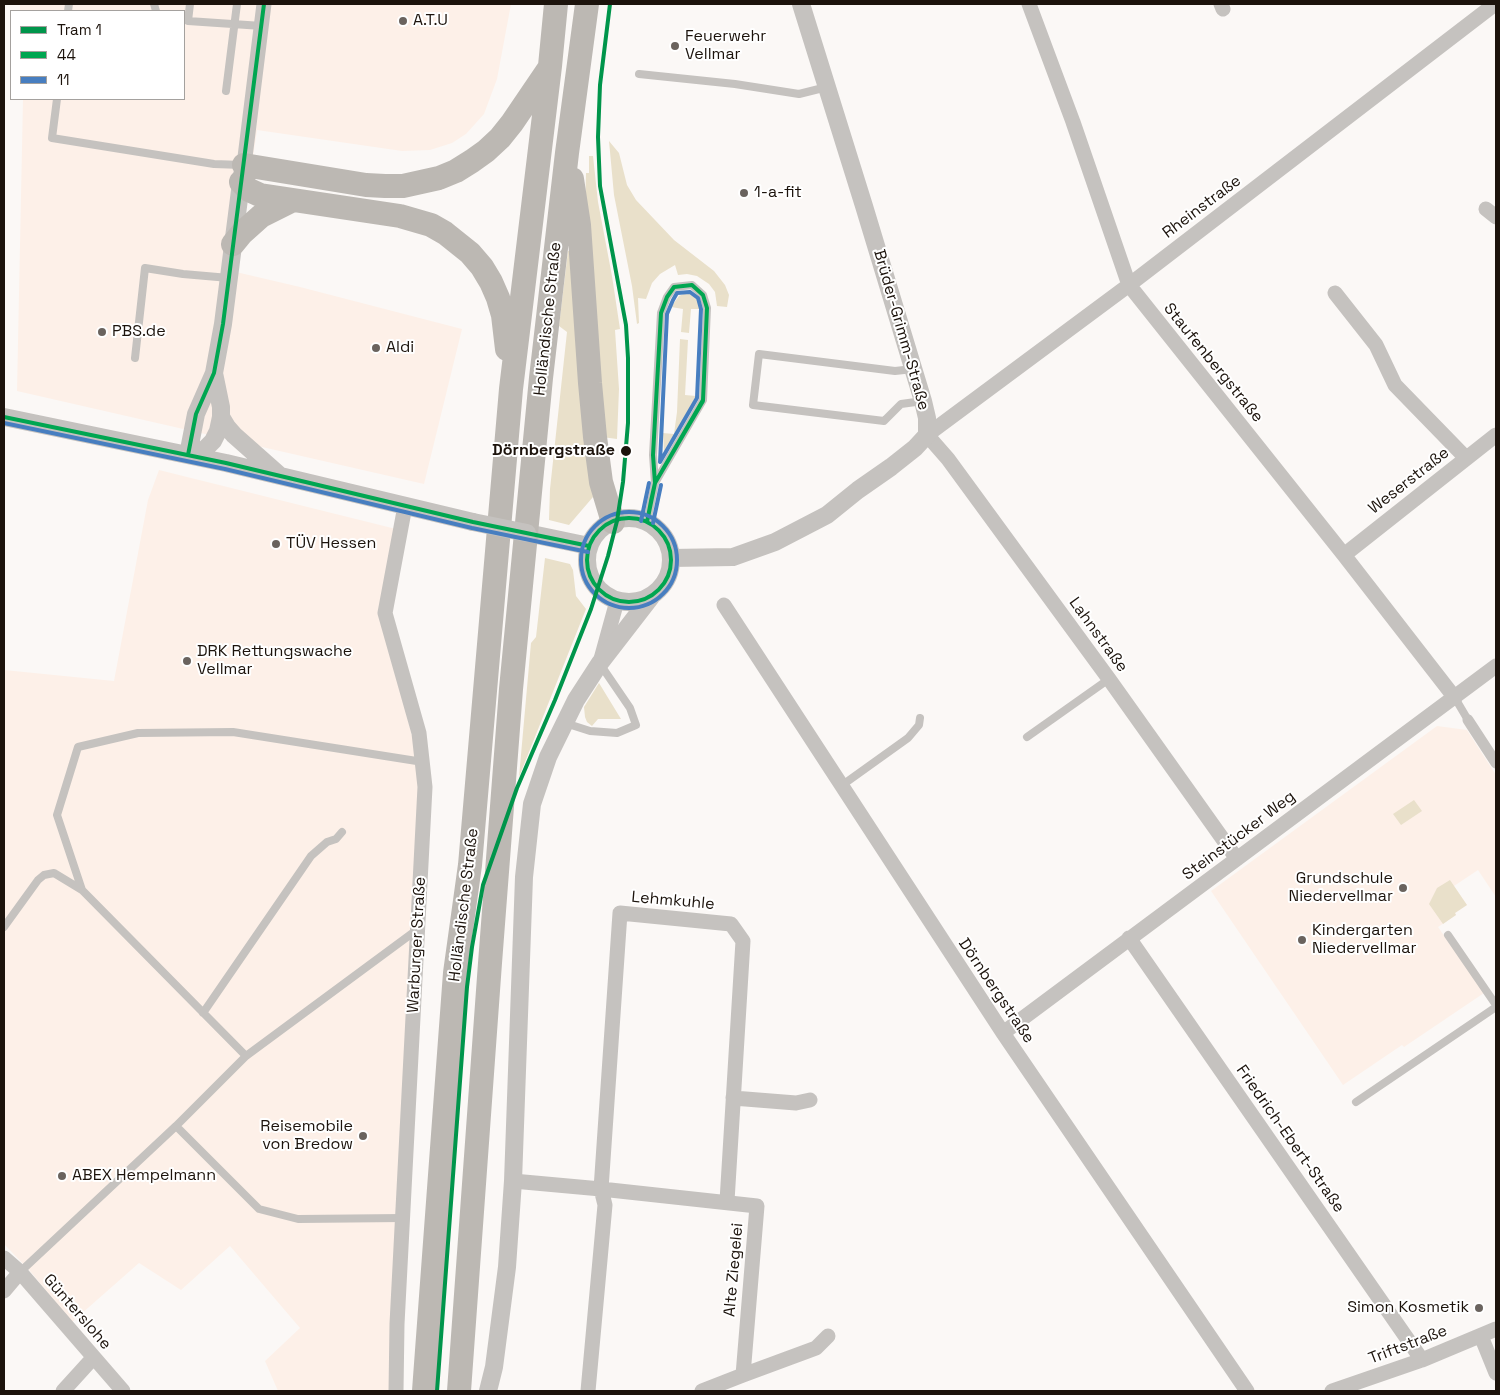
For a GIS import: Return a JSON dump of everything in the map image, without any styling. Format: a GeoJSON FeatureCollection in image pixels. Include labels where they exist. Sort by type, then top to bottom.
{"type":"FeatureCollection","features":[{"type":"Feature","properties":{"kind":"highway","name":"Holländische Straße"},"geometry":{"type":"LineString","coordinates":[[424,1391],[455,972],[470,864],[511,389],[556,4]]}},
{"type":"Feature","properties":{"kind":"highway","name":"Holländische Straße"},"geometry":{"type":"LineString","coordinates":[[459,1391],[516,634],[541,378],[567,153],[587,4]]}},
{"type":"Feature","properties":{"kind":"highway"},"geometry":{"type":"LineString","coordinates":[[511,389],[503,314],[498,298],[482,267],[458,242],[431,225],[400,216],[260,195],[249,190],[242,174],[385,186],[403,186],[439,178],[456,171],[472,161],[500,138],[550,66]]}},
{"type":"Feature","properties":{"kind":"highway"},"geometry":{"type":"LineString","coordinates":[[567,153],[579,225],[595,437],[601,482],[613,522]]}},
{"type":"Feature","properties":{"kind":"highway"},"geometry":{"type":"LineString","coordinates":[[233,244],[261,216],[291,201]]}},
{"type":"Feature","properties":{"kind":"street"},"geometry":{"type":"LineString","coordinates":[[188,455],[196,414],[214,373],[223,324],[264,4]]}},
{"type":"Feature","properties":{"kind":"street","name":"Brüder-Grimm-Straße"},"geometry":{"type":"LineString","coordinates":[[801,4],[923,401],[927,418],[927,435]]}},
{"type":"Feature","properties":{"kind":"street","name":"Staufenbergstraße"},"geometry":{"type":"LineString","coordinates":[[1029,4],[1129,285],[1455,698]]}},
{"type":"Feature","properties":{"kind":"street","name":"Rheinstraße"},"geometry":{"type":"LineString","coordinates":[[927,435],[1129,285],[1495,4]]}},
{"type":"Feature","properties":{"kind":"street"},"geometry":{"type":"LineString","coordinates":[[1335,293],[1376,345],[1395,385],[1466,458]]}},
{"type":"Feature","properties":{"kind":"street"},"geometry":{"type":"LineString","coordinates":[[188,455],[205,449],[213,442],[221,417],[221,407],[214,373]]}},
{"type":"Feature","properties":{"kind":"street"},"geometry":{"type":"LineString","coordinates":[[221,417],[234,435],[280,476]]}},
{"type":"Feature","properties":{"kind":"street"},"geometry":{"type":"LineString","coordinates":[[8,418],[188,455],[473,522],[590,546]]}},
{"type":"Feature","properties":{"kind":"street"},"geometry":{"type":"LineString","coordinates":[[671,558],[733,557],[775,542],[827,515],[858,490],[891,468],[927,435]]}},
{"type":"Feature","properties":{"kind":"street","name":"Lahnstraße"},"geometry":{"type":"LineString","coordinates":[[927,435],[948,459],[1109,679],[1237,859]]}},
{"type":"Feature","properties":{"kind":"street","name":"Weserstraße"},"geometry":{"type":"LineString","coordinates":[[1344,555],[1496,435]]}},
{"type":"Feature","properties":{"kind":"street","name":"Warburger Straße"},"geometry":{"type":"LineString","coordinates":[[396,1391],[397,1324],[425,787],[419,733],[385,613],[406,506]]}},
{"type":"Feature","properties":{"kind":"street"},"geometry":{"type":"LineString","coordinates":[[488,1391],[494,1367],[507,1267],[513,1181],[525,868],[532,804],[548,758],[576,700],[600,663],[651,597],[660,590],[670,570],[671,558],[669,547],[664,537],[656,528],[646,522],[625,519],[603,527],[595,536],[590,546],[587,563],[592,579],[600,591],[617,601],[629,603],[651,597]]}},
{"type":"Feature","properties":{"kind":"street"},"geometry":{"type":"LineString","coordinates":[[600,663],[617,601]]}},
{"type":"Feature","properties":{"kind":"street","name":"Dörnbergstraße"},"geometry":{"type":"LineString","coordinates":[[724,605],[1003,1033],[1247,1391]]}},
{"type":"Feature","properties":{"kind":"street","name":"Steinstücker Weg"},"geometry":{"type":"LineString","coordinates":[[1003,1033],[1496,666]]}},
{"type":"Feature","properties":{"kind":"street"},"geometry":{"type":"LineString","coordinates":[[1468,720],[1496,763]]}},
{"type":"Feature","properties":{"kind":"street","name":"Lehmkuhle"},"geometry":{"type":"LineString","coordinates":[[601,1189],[620,913],[731,924],[743,941],[726,1201]]}},
{"type":"Feature","properties":{"kind":"street","name":"Friedrich-Ebert-Straße"},"geometry":{"type":"LineString","coordinates":[[1129,938],[1422,1360]]}},
{"type":"Feature","properties":{"kind":"street"},"geometry":{"type":"LineString","coordinates":[[733,1098],[796,1103],[810,1100]]}},
{"type":"Feature","properties":{"kind":"street","name":"Alte Ziegelei"},"geometry":{"type":"LineString","coordinates":[[513,1181],[726,1201],[757,1206],[742,1375]]}},
{"type":"Feature","properties":{"kind":"street"},"geometry":{"type":"LineString","coordinates":[[588,1391],[605,1205],[601,1189]]}},
{"type":"Feature","properties":{"kind":"street","name":"Günterslohe"},"geometry":{"type":"LineString","coordinates":[[4,1258],[20,1272],[122,1391]]}},
{"type":"Feature","properties":{"kind":"street"},"geometry":{"type":"LineString","coordinates":[[4,1292],[20,1272]]}},
{"type":"Feature","properties":{"kind":"street","name":"Triftstraße"},"geometry":{"type":"LineString","coordinates":[[1332,1391],[1422,1360],[1496,1329]]}},
{"type":"Feature","properties":{"kind":"street"},"geometry":{"type":"LineString","coordinates":[[702,1391],[816,1348],[828,1336]]}},
{"type":"Feature","properties":{"kind":"street"},"geometry":{"type":"LineString","coordinates":[[1481,1336],[1496,1374]]}},
{"type":"Feature","properties":{"kind":"street"},"geometry":{"type":"LineString","coordinates":[[63,1391],[93,1358]]}},
{"type":"Feature","properties":{"kind":"lane"},"geometry":{"type":"LineString","coordinates":[[190,4],[186,17],[188,21],[262,26]]}},
{"type":"Feature","properties":{"kind":"lane"},"geometry":{"type":"LineString","coordinates":[[226,91],[237,4]]}},
{"type":"Feature","properties":{"kind":"lane"},"geometry":{"type":"LineString","coordinates":[[639,74],[736,84],[799,94],[827,87]]}},
{"type":"Feature","properties":{"kind":"lane"},"geometry":{"type":"LineString","coordinates":[[57,100],[52,138],[214,164],[242,174]]}},
{"type":"Feature","properties":{"kind":"lane"},"geometry":{"type":"LineString","coordinates":[[135,358],[145,268],[229,278]]}},
{"type":"Feature","properties":{"kind":"lane"},"geometry":{"type":"LineString","coordinates":[[646,522],[655,483],[703,400],[707,308],[703,295],[692,285],[674,287],[667,297],[661,313],[653,455],[655,483]]}},
{"type":"Feature","properties":{"kind":"lane"},"geometry":{"type":"LineString","coordinates":[[913,369],[895,371],[759,354],[753,405],[884,422],[902,404],[923,401]]}},
{"type":"Feature","properties":{"kind":"lane"},"geometry":{"type":"LineString","coordinates":[[565,723],[590,731],[617,733],[636,725],[630,708],[600,663]]}},
{"type":"Feature","properties":{"kind":"lane"},"geometry":{"type":"LineString","coordinates":[[1027,737],[1109,679]]}},
{"type":"Feature","properties":{"kind":"lane"},"geometry":{"type":"LineString","coordinates":[[1455,698],[1468,720]]}},
{"type":"Feature","properties":{"kind":"lane"},"geometry":{"type":"LineString","coordinates":[[841,786],[908,738],[919,724],[920,718]]}},
{"type":"Feature","properties":{"kind":"lane"},"geometry":{"type":"LineString","coordinates":[[82,890],[58,815],[78,747],[138,733],[233,732],[422,762]]}},
{"type":"Feature","properties":{"kind":"lane"},"geometry":{"type":"LineString","coordinates":[[203,1013],[311,856],[327,842],[336,839],[342,832]]}},
{"type":"Feature","properties":{"kind":"lane"},"geometry":{"type":"LineString","coordinates":[[4,928],[38,880],[44,875],[54,872],[82,890],[246,1056]]}},
{"type":"Feature","properties":{"kind":"lane"},"geometry":{"type":"LineString","coordinates":[[20,1272],[176,1126],[246,1056],[418,929]]}},
{"type":"Feature","properties":{"kind":"lane"},"geometry":{"type":"LineString","coordinates":[[1356,1102],[1496,1006],[1448,935]]}},
{"type":"Feature","properties":{"kind":"lane"},"geometry":{"type":"LineString","coordinates":[[176,1126],[259,1208],[298,1219],[403,1218]]}},
{"type":"Feature","properties":{"kind":"shaded area"},"geometry":{"type":"Polygon","coordinates":[[[20,4],[511,4],[497,79],[484,114],[466,134],[452,143],[430,150],[402,151],[257,130],[236,272],[462,329],[424,484],[17,391],[23,100],[185,100],[185,10],[20,10],[20,4]]]}},
{"type":"Feature","properties":{"kind":"shaded area"},"geometry":{"type":"Polygon","coordinates":[[[609,141],[619,153],[627,185],[636,200],[674,240],[714,271],[725,285],[729,295],[727,307],[717,306],[715,292],[709,284],[697,276],[678,275],[675,265],[660,274],[652,283],[646,299],[638,298],[639,323],[637,324],[632,286],[614,195],[609,141]]]}},
{"type":"Feature","properties":{"kind":"shaded area"},"geometry":{"type":"Polygon","coordinates":[[[589,156],[593,156],[598,202],[620,329],[615,330],[619,389],[617,439],[602,437],[585,213],[586,173],[589,173],[589,156]]]}},
{"type":"Feature","properties":{"kind":"shaded area"},"geometry":{"type":"Polygon","coordinates":[[[568,251],[575,251],[593,497],[569,525],[549,520],[550,489],[567,332],[559,326],[568,251]]]}},
{"type":"Feature","properties":{"kind":"shaded area"},"geometry":{"type":"Polygon","coordinates":[[[688,292],[697,298],[702,309],[691,309],[689,333],[681,332],[683,309],[671,307],[679,296],[688,292]]]}},
{"type":"Feature","properties":{"kind":"shaded area"},"geometry":{"type":"Polygon","coordinates":[[[680,339],[688,340],[685,395],[696,396],[671,443],[664,452],[663,433],[674,434],[677,412],[680,339]]]}},
{"type":"Feature","properties":{"kind":"shaded area"},"geometry":{"type":"Polygon","coordinates":[[[159,470],[396,529],[381,614],[425,787],[396,1391],[278,1391],[265,1361],[300,1328],[230,1246],[181,1290],[139,1263],[72,1322],[30,1271],[4,1244],[4,670],[114,681],[148,500],[159,470]]]}},
{"type":"Feature","properties":{"kind":"shaded area"},"geometry":{"type":"Polygon","coordinates":[[[545,558],[570,564],[573,570],[576,596],[586,609],[519,777],[531,643],[536,637],[545,558]]]}},
{"type":"Feature","properties":{"kind":"shaded area"},"geometry":{"type":"Polygon","coordinates":[[[599,683],[621,719],[598,719],[592,726],[587,722],[584,707],[599,683]]]}},
{"type":"Feature","properties":{"kind":"shaded area","name":"Grundschule Niedervellmar"},"geometry":{"type":"Polygon","coordinates":[[[1437,726],[1467,730],[1496,775],[1496,897],[1478,870],[1454,886],[1467,905],[1438,927],[1484,993],[1404,1047],[1402,1045],[1343,1085],[1211,891],[1437,726]]]}},
{"type":"Feature","properties":{"kind":"shaded area"},"geometry":{"type":"Polygon","coordinates":[[[1414,800],[1422,811],[1401,825],[1393,814],[1414,800]]]}},
{"type":"Feature","properties":{"kind":"shaded area"},"geometry":{"type":"Polygon","coordinates":[[[1450,880],[1467,905],[1443,924],[1429,904],[1437,888],[1450,880]]]}},
{"type":"Feature","properties":{"kind":"tram line","name":"1"},"geometry":{"type":"LineString","coordinates":[[437,1391],[467,987],[483,885],[517,788],[591,609],[617,521],[623,482],[628,423],[626,325],[600,186],[598,137],[600,85],[610,4]]}},
{"type":"Feature","properties":{"kind":"transit line","name":"44"},"geometry":{"type":"LineString","coordinates":[[188,455],[196,414],[214,373],[223,324],[264,4]]}},
{"type":"Feature","properties":{"kind":"transit line","name":"44"},"geometry":{"type":"LineString","coordinates":[[692,285],[703,295],[707,308],[703,400],[655,483],[653,455],[661,313],[667,297],[674,287],[692,285]]}},
{"type":"Feature","properties":{"kind":"transit line","name":"11"},"geometry":{"type":"LineString","coordinates":[[690,292],[698,298],[701,309],[697,398],[660,462],[667,314],[677,293],[690,292]]}},
{"type":"Feature","properties":{"kind":"transit line","name":"44"},"geometry":{"type":"LineString","coordinates":[[655,483],[703,401]]}},
{"type":"Feature","properties":{"kind":"transit line","name":"44"},"geometry":{"type":"LineString","coordinates":[[4,417],[226,463],[473,522],[589,546]]}},
{"type":"Feature","properties":{"kind":"transit line","name":"11"},"geometry":{"type":"LineString","coordinates":[[4,423],[225,469],[472,528],[588,552]]}},
{"type":"Feature","properties":{"kind":"transit line","name":"11"},"geometry":{"type":"LineString","coordinates":[[641,521],[649,483]]}},
{"type":"Feature","properties":{"kind":"transit line","name":"44"},"geometry":{"type":"LineString","coordinates":[[655,483],[647,522],[651,501],[655,483]]}},
{"type":"Feature","properties":{"kind":"transit line","name":"11"},"geometry":{"type":"LineString","coordinates":[[653,523],[661,485]]}},
{"type":"Feature","properties":{"kind":"transit line","name":"11"},"geometry":{"type":"LineString","coordinates":[[629,512],[647,516],[663,526],[673,542],[677,560],[673,578],[663,594],[647,604],[629,608],[611,604],[595,594],[585,578],[581,560],[585,542],[595,526],[611,516],[629,512]]}},
{"type":"Feature","properties":{"kind":"transit line","name":"44"},"geometry":{"type":"LineString","coordinates":[[629,518],[645,521],[659,530],[668,544],[671,560],[668,576],[659,590],[645,599],[629,602],[613,599],[599,590],[590,576],[587,560],[590,544],[599,530],[613,521],[629,518]]}},
{"type":"Feature","properties":{"kind":"place","name":"A.T.U"},"geometry":{"type":"Point","coordinates":[403,21]}},
{"type":"Feature","properties":{"kind":"place","name":"Feuerwehr Vellmar"},"geometry":{"type":"Point","coordinates":[675,46]}},
{"type":"Feature","properties":{"kind":"place","name":"1-a-fit"},"geometry":{"type":"Point","coordinates":[744,193]}},
{"type":"Feature","properties":{"kind":"place","name":"PBS.de"},"geometry":{"type":"Point","coordinates":[102,332]}},
{"type":"Feature","properties":{"kind":"place","name":"Aldi"},"geometry":{"type":"Point","coordinates":[376,348]}},
{"type":"Feature","properties":{"kind":"place","name":"Dörnbergstraße"},"geometry":{"type":"Point","coordinates":[626,451]}},
{"type":"Feature","properties":{"kind":"place","name":"TÜV Hessen"},"geometry":{"type":"Point","coordinates":[276,544]}},
{"type":"Feature","properties":{"kind":"place","name":"DRK Rettungswache Vellmar"},"geometry":{"type":"Point","coordinates":[187,661]}},
{"type":"Feature","properties":{"kind":"place","name":"Grundschule Niedervellmar"},"geometry":{"type":"Point","coordinates":[1403,888]}},
{"type":"Feature","properties":{"kind":"place","name":"Kindergarten Niedervellmar"},"geometry":{"type":"Point","coordinates":[1302,940]}},
{"type":"Feature","properties":{"kind":"place","name":"Reisemobile von Bredow"},"geometry":{"type":"Point","coordinates":[363,1136]}},
{"type":"Feature","properties":{"kind":"place","name":"ABEX Hempelmann"},"geometry":{"type":"Point","coordinates":[62,1176]}},
{"type":"Feature","properties":{"kind":"place","name":"Simon Kosmetik"},"geometry":{"type":"Point","coordinates":[1479,1308]}}]}
